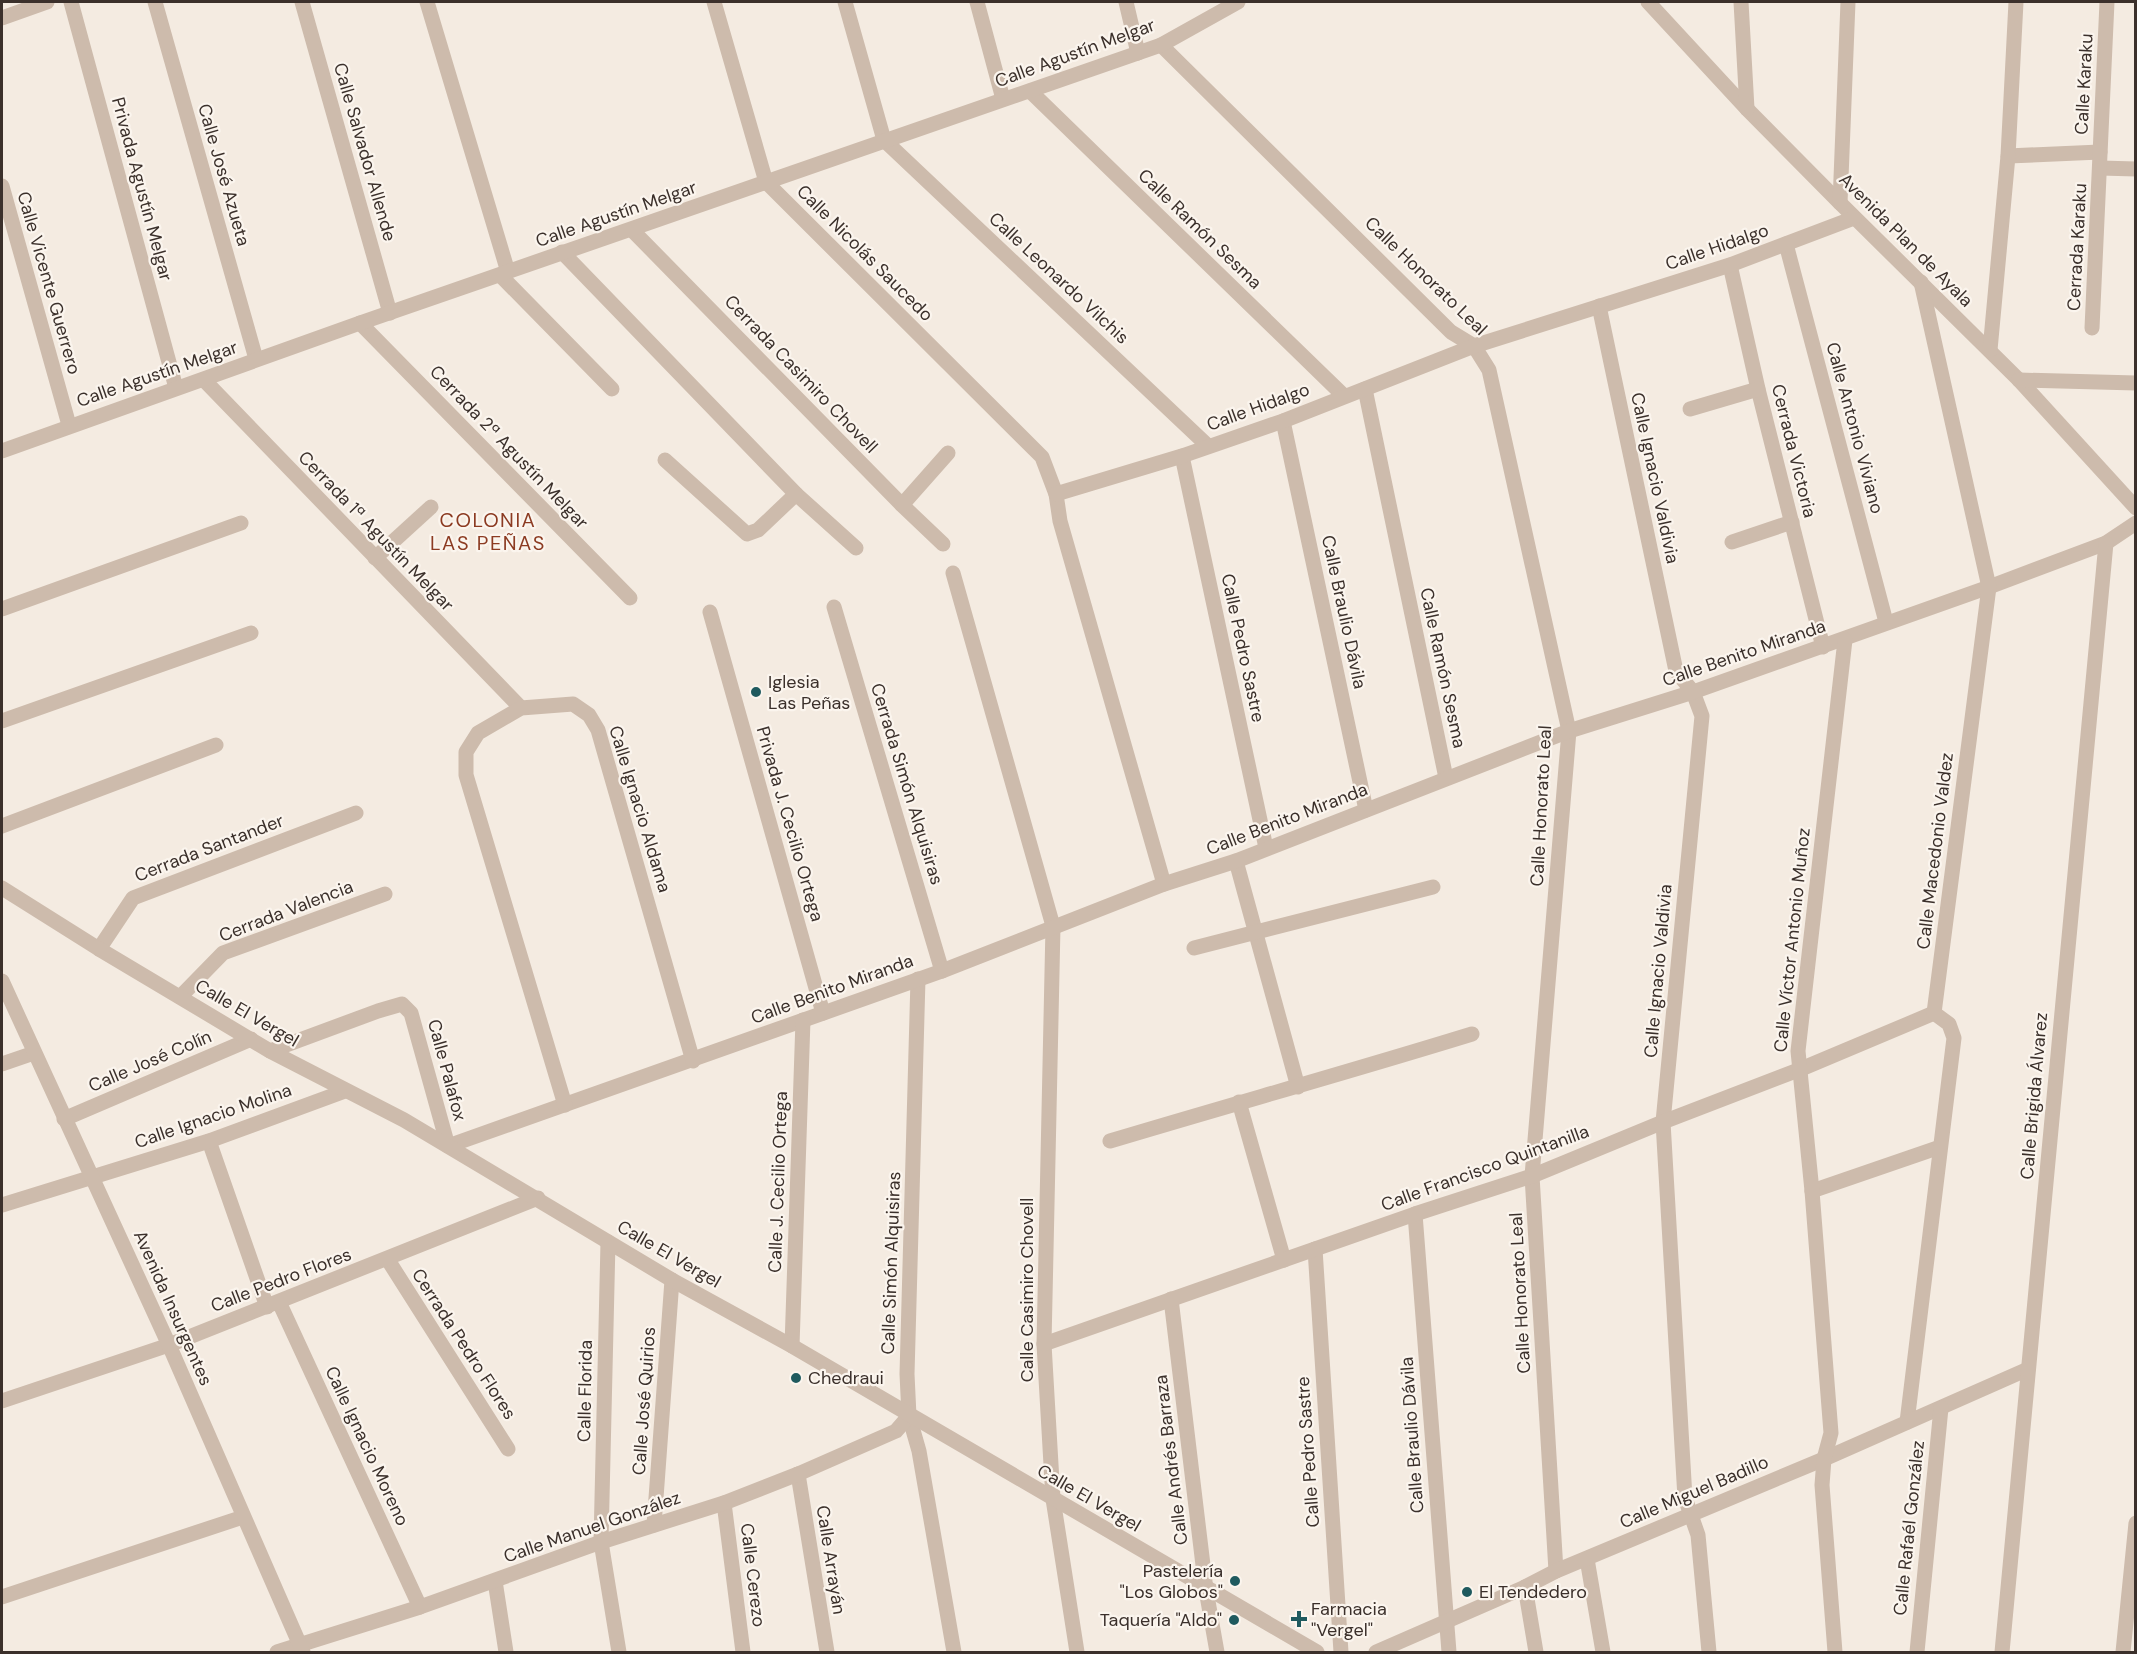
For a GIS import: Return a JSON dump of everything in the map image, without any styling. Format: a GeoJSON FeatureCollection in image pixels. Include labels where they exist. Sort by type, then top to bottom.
{"type":"FeatureCollection","features":[{"type":"Feature","properties":{"kind":"street"},"geometry":{"type":"LineString","coordinates":[[7,11],[47,2]]}},
{"type":"Feature","properties":{"kind":"street","name":"Privada Agustín Melgar"},"geometry":{"type":"LineString","coordinates":[[71,2],[176,388]]}},
{"type":"Feature","properties":{"kind":"street","name":"Calle José Azueta"},"geometry":{"type":"LineString","coordinates":[[155,2],[256,359]]}},
{"type":"Feature","properties":{"kind":"street","name":"Calle Salvador Allende"},"geometry":{"type":"LineString","coordinates":[[302,2],[390,313]]}},
{"type":"Feature","properties":{"kind":"street"},"geometry":{"type":"LineString","coordinates":[[427,2],[504,274],[612,389]]}},
{"type":"Feature","properties":{"kind":"street","name":"Calle Nicolás Saucedo"},"geometry":{"type":"LineString","coordinates":[[714,2],[766,182],[1042,457],[1056,494]]}},
{"type":"Feature","properties":{"kind":"street"},"geometry":{"type":"LineString","coordinates":[[845,2],[884,140]]}},
{"type":"Feature","properties":{"kind":"street"},"geometry":{"type":"LineString","coordinates":[[977,2],[1003,99]]}},
{"type":"Feature","properties":{"kind":"street"},"geometry":{"type":"LineString","coordinates":[[1126,2],[1138,53]]}},
{"type":"Feature","properties":{"kind":"street","name":"Calle Agustín Melgar"},"geometry":{"type":"LineString","coordinates":[[2,451],[360,322],[632,230],[1161,45],[1215,8],[1238,2]]}},
{"type":"Feature","properties":{"kind":"street","name":"Avenida Plan de Ayala"},"geometry":{"type":"LineString","coordinates":[[1648,2],[1747,109],[2019,380],[2136,508]]}},
{"type":"Feature","properties":{"kind":"street"},"geometry":{"type":"LineString","coordinates":[[1741,2],[1747,109]]}},
{"type":"Feature","properties":{"kind":"street"},"geometry":{"type":"LineString","coordinates":[[1840,203],[1848,2]]}},
{"type":"Feature","properties":{"kind":"street"},"geometry":{"type":"LineString","coordinates":[[1990,350],[2007,156],[2016,2]]}},
{"type":"Feature","properties":{"kind":"street","name":"Calle Karaku"},"geometry":{"type":"LineString","coordinates":[[2100,168],[2108,2]]}},
{"type":"Feature","properties":{"kind":"street","name":"Calle Honorato Leal"},"geometry":{"type":"LineString","coordinates":[[1161,45],[1451,332],[1474,346],[1489,370],[1569,731],[1532,1176],[1556,1572]]}},
{"type":"Feature","properties":{"kind":"street","name":"Calle Ramón Sesma"},"geometry":{"type":"LineString","coordinates":[[1030,91],[1344,396]]}},
{"type":"Feature","properties":{"kind":"street","name":"Calle Leonardo Vilchis"},"geometry":{"type":"LineString","coordinates":[[884,140],[1208,446]]}},
{"type":"Feature","properties":{"kind":"street"},"geometry":{"type":"LineString","coordinates":[[2007,156],[2100,152]]}},
{"type":"Feature","properties":{"kind":"street"},"geometry":{"type":"LineString","coordinates":[[2100,168],[2136,169]]}},
{"type":"Feature","properties":{"kind":"street","name":"Cerrada Karaku"},"geometry":{"type":"LineString","coordinates":[[2092,328],[2100,168]]}},
{"type":"Feature","properties":{"kind":"street","name":"Calle Vicente Guerrero"},"geometry":{"type":"LineString","coordinates":[[2,186],[69,425]]}},
{"type":"Feature","properties":{"kind":"street","name":"Calle Hidalgo"},"geometry":{"type":"LineString","coordinates":[[1056,494],[1182,456],[1283,421],[1474,346],[1730,265],[1854,218]]}},
{"type":"Feature","properties":{"kind":"street","name":"Cerrada Casimiro Chovell"},"geometry":{"type":"LineString","coordinates":[[632,230],[943,544]]}},
{"type":"Feature","properties":{"kind":"street","name":"Calle Antonio Viviano"},"geometry":{"type":"LineString","coordinates":[[1786,244],[1886,622]]}},
{"type":"Feature","properties":{"kind":"street"},"geometry":{"type":"LineString","coordinates":[[562,252],[796,494],[856,548]]}},
{"type":"Feature","properties":{"kind":"street","name":"Cerrada Victoria"},"geometry":{"type":"LineString","coordinates":[[1730,265],[1758,389],[1822,647]]}},
{"type":"Feature","properties":{"kind":"street","name":"Calle Macedonio Valdez"},"geometry":{"type":"LineString","coordinates":[[1921,282],[1989,587],[1934,1013]]}},
{"type":"Feature","properties":{"kind":"street","name":"Calle Ignacio Valdivia"},"geometry":{"type":"LineString","coordinates":[[1599,306],[1676,671],[1693,692],[1702,716],[1663,1122],[1685,1498],[1698,1535],[1709,1653]]}},
{"type":"Feature","properties":{"kind":"street","name":"Cerrada 2ª Agustín Melgar"},"geometry":{"type":"LineString","coordinates":[[360,322],[630,598]]}},
{"type":"Feature","properties":{"kind":"street","name":"Cerrada 1ª Agustín Melgar"},"geometry":{"type":"LineString","coordinates":[[204,380],[521,708]]}},
{"type":"Feature","properties":{"kind":"street"},"geometry":{"type":"LineString","coordinates":[[2019,380],[2136,383]]}},
{"type":"Feature","properties":{"kind":"street","name":"Calle Ramón Sesma"},"geometry":{"type":"LineString","coordinates":[[1365,389],[1446,778]]}},
{"type":"Feature","properties":{"kind":"street"},"geometry":{"type":"LineString","coordinates":[[1690,409],[1758,389]]}},
{"type":"Feature","properties":{"kind":"street","name":"Calle Braulio Dávila"},"geometry":{"type":"LineString","coordinates":[[1283,421],[1366,810]]}},
{"type":"Feature","properties":{"kind":"street"},"geometry":{"type":"LineString","coordinates":[[902,505],[948,453]]}},
{"type":"Feature","properties":{"kind":"street","name":"Calle Pedro Sastre"},"geometry":{"type":"LineString","coordinates":[[1182,456],[1266,848]]}},
{"type":"Feature","properties":{"kind":"street"},"geometry":{"type":"LineString","coordinates":[[665,460],[747,534],[758,530],[796,494]]}},
{"type":"Feature","properties":{"kind":"street"},"geometry":{"type":"LineString","coordinates":[[1056,494],[1060,521],[1164,884]]}},
{"type":"Feature","properties":{"kind":"street"},"geometry":{"type":"LineString","coordinates":[[375,558],[431,507]]}},
{"type":"Feature","properties":{"kind":"street"},"geometry":{"type":"LineString","coordinates":[[1732,542],[1792,522]]}},
{"type":"Feature","properties":{"kind":"street"},"geometry":{"type":"LineString","coordinates":[[2,609],[241,523]]}},
{"type":"Feature","properties":{"kind":"street","name":"Calle Benito Miranda"},"geometry":{"type":"LineString","coordinates":[[448,1146],[942,971],[1164,884],[1236,861],[1569,731],[1845,640],[1886,622],[1989,587],[2106,543],[2136,523]]}},
{"type":"Feature","properties":{"kind":"street","name":"Calle Brigida Álvarez"},"geometry":{"type":"LineString","coordinates":[[2002,1653],[2106,543]]}},
{"type":"Feature","properties":{"kind":"street"},"geometry":{"type":"LineString","coordinates":[[953,573],[1053,926]]}},
{"type":"Feature","properties":{"kind":"street","name":"Cerrada Simón Alquisiras"},"geometry":{"type":"LineString","coordinates":[[834,607],[942,971]]}},
{"type":"Feature","properties":{"kind":"street","name":"Privada J. Cecilio Ortega"},"geometry":{"type":"LineString","coordinates":[[710,612],[823,1013]]}},
{"type":"Feature","properties":{"kind":"street"},"geometry":{"type":"LineString","coordinates":[[2,721],[251,633]]}},
{"type":"Feature","properties":{"kind":"street","name":"Calle Víctor Antonio Muñoz"},"geometry":{"type":"LineString","coordinates":[[1836,1653],[1822,1485],[1824,1459],[1831,1433],[1812,1191],[1798,1051],[1845,640]]}},
{"type":"Feature","properties":{"kind":"street","name":"Calle Ignacio Aldama"},"geometry":{"type":"LineString","coordinates":[[565,1105],[466,776],[466,752],[478,733],[521,708],[573,704],[589,715],[598,730],[693,1060]]}},
{"type":"Feature","properties":{"kind":"street"},"geometry":{"type":"LineString","coordinates":[[2,826],[216,745]]}},
{"type":"Feature","properties":{"kind":"street","name":"Cerrada Santander"},"geometry":{"type":"LineString","coordinates":[[99,949],[133,898],[356,813]]}},
{"type":"Feature","properties":{"kind":"street"},"geometry":{"type":"LineString","coordinates":[[1236,861],[1298,1087]]}},
{"type":"Feature","properties":{"kind":"street"},"geometry":{"type":"LineString","coordinates":[[1194,948],[1433,887]]}},
{"type":"Feature","properties":{"kind":"street","name":"Calle El Vergel"},"geometry":{"type":"LineString","coordinates":[[2,888],[270,1051],[404,1120],[672,1280],[792,1346],[1317,1653]]}},
{"type":"Feature","properties":{"kind":"street","name":"Cerrada Valencia"},"geometry":{"type":"LineString","coordinates":[[180,997],[223,953],[385,894]]}},
{"type":"Feature","properties":{"kind":"street","name":"Calle Casimiro Chovell"},"geometry":{"type":"LineString","coordinates":[[1053,926],[1044,1344],[1053,1499],[1077,1653]]}},
{"type":"Feature","properties":{"kind":"street","name":"Calle Simón Alquisiras"},"geometry":{"type":"LineString","coordinates":[[918,979],[907,1374],[909,1416],[919,1450],[954,1653]]}},
{"type":"Feature","properties":{"kind":"street","name":"Avenida Insurgentes"},"geometry":{"type":"LineString","coordinates":[[2,981],[169,1345],[301,1649]]}},
{"type":"Feature","properties":{"kind":"street","name":"Calle Palafox"},"geometry":{"type":"LineString","coordinates":[[270,1051],[402,1004],[411,1013],[448,1146]]}},
{"type":"Feature","properties":{"kind":"street"},"geometry":{"type":"LineString","coordinates":[[1907,1422],[1954,1038],[1949,1024],[1934,1013]]}},
{"type":"Feature","properties":{"kind":"street","name":"Calle Francisco Quintanilla"},"geometry":{"type":"LineString","coordinates":[[1044,1344],[1415,1214],[1532,1176],[1663,1122],[1801,1070],[1934,1013]]}},
{"type":"Feature","properties":{"kind":"street","name":"Calle J. Cecilio Ortega"},"geometry":{"type":"LineString","coordinates":[[792,1346],[803,1020]]}},
{"type":"Feature","properties":{"kind":"street"},"geometry":{"type":"LineString","coordinates":[[1110,1141],[1472,1034]]}},
{"type":"Feature","properties":{"kind":"street","name":"Calle José Colín"},"geometry":{"type":"LineString","coordinates":[[64,1119],[251,1039]]}},
{"type":"Feature","properties":{"kind":"street"},"geometry":{"type":"LineString","coordinates":[[2,1064],[34,1053]]}},
{"type":"Feature","properties":{"kind":"street","name":"Calle Ignacio Molina"},"geometry":{"type":"LineString","coordinates":[[2,1205],[209,1141],[345,1090]]}},
{"type":"Feature","properties":{"kind":"street"},"geometry":{"type":"LineString","coordinates":[[1239,1102],[1284,1260]]}},
{"type":"Feature","properties":{"kind":"street","name":"Calle Ignacio Moreno"},"geometry":{"type":"LineString","coordinates":[[209,1141],[273,1304],[420,1607]]}},
{"type":"Feature","properties":{"kind":"street"},"geometry":{"type":"LineString","coordinates":[[1812,1191],[1940,1147]]}},
{"type":"Feature","properties":{"kind":"street","name":"Calle Pedro Flores"},"geometry":{"type":"LineString","coordinates":[[2,1401],[169,1345],[538,1198]]}},
{"type":"Feature","properties":{"kind":"street","name":"Calle Braulio Dávila"},"geometry":{"type":"LineString","coordinates":[[1415,1214],[1449,1653]]}},
{"type":"Feature","properties":{"kind":"street","name":"Calle Florida"},"geometry":{"type":"LineString","coordinates":[[608,1242],[601,1542],[619,1653]]}},
{"type":"Feature","properties":{"kind":"street","name":"Calle Pedro Sastre"},"geometry":{"type":"LineString","coordinates":[[1315,1249],[1341,1653]]}},
{"type":"Feature","properties":{"kind":"street","name":"Cerrada Pedro Flores"},"geometry":{"type":"LineString","coordinates":[[387,1260],[508,1449]]}},
{"type":"Feature","properties":{"kind":"street","name":"Calle José Quirios"},"geometry":{"type":"LineString","coordinates":[[654,1525],[672,1280]]}},
{"type":"Feature","properties":{"kind":"street","name":"Calle Andrés Barraza"},"geometry":{"type":"LineString","coordinates":[[1171,1299],[1206,1590],[1217,1653]]}},
{"type":"Feature","properties":{"kind":"street","name":"Calle Miguel Badillo"},"geometry":{"type":"LineString","coordinates":[[1376,1653],[1691,1513],[1824,1459],[2028,1370]]}},
{"type":"Feature","properties":{"kind":"street","name":"Calle Rafaél González"},"geometry":{"type":"LineString","coordinates":[[1917,1653],[1941,1408]]}},
{"type":"Feature","properties":{"kind":"street","name":"Calle Manuel González"},"geometry":{"type":"LineString","coordinates":[[277,1653],[301,1649],[601,1542],[724,1503],[798,1474],[896,1431],[909,1416]]}},
{"type":"Feature","properties":{"kind":"street","name":"Calle Arrayán"},"geometry":{"type":"LineString","coordinates":[[798,1474],[826,1653]]}},
{"type":"Feature","properties":{"kind":"street","name":"Calle Cerezo"},"geometry":{"type":"LineString","coordinates":[[724,1503],[743,1653]]}},
{"type":"Feature","properties":{"kind":"street"},"geometry":{"type":"LineString","coordinates":[[2,1597],[243,1517]]}},
{"type":"Feature","properties":{"kind":"street"},"geometry":{"type":"LineString","coordinates":[[2123,1653],[2136,1523]]}},
{"type":"Feature","properties":{"kind":"street"},"geometry":{"type":"LineString","coordinates":[[1587,1559],[1603,1653]]}},
{"type":"Feature","properties":{"kind":"street"},"geometry":{"type":"LineString","coordinates":[[495,1581],[506,1653]]}},
{"type":"Feature","properties":{"kind":"street"},"geometry":{"type":"LineString","coordinates":[[1526,1587],[1536,1653]]}},
{"type":"Feature","properties":{"kind":"place","name":"Iglesia Las Peñas"},"geometry":{"type":"Point","coordinates":[756,692]}},
{"type":"Feature","properties":{"kind":"place","name":"Chedraui"},"geometry":{"type":"Point","coordinates":[796,1378]}},
{"type":"Feature","properties":{"kind":"place","name":"Pastelería \"Los Globos\""},"geometry":{"type":"Point","coordinates":[1235,1581]}},
{"type":"Feature","properties":{"kind":"place","name":"El Tendedero"},"geometry":{"type":"Point","coordinates":[1467,1592]}},
{"type":"Feature","properties":{"kind":"place","name":"Farmacia \"Vergel\""},"geometry":{"type":"Point","coordinates":[1299,1619]}},
{"type":"Feature","properties":{"kind":"place","name":"Taquería \"Aldo\""},"geometry":{"type":"Point","coordinates":[1234,1620]}},
{"type":"Feature","properties":{"kind":"district","name":"COLONIA LAS PEÑAS"},"geometry":{"type":"Point","coordinates":[488,532]}}]}
